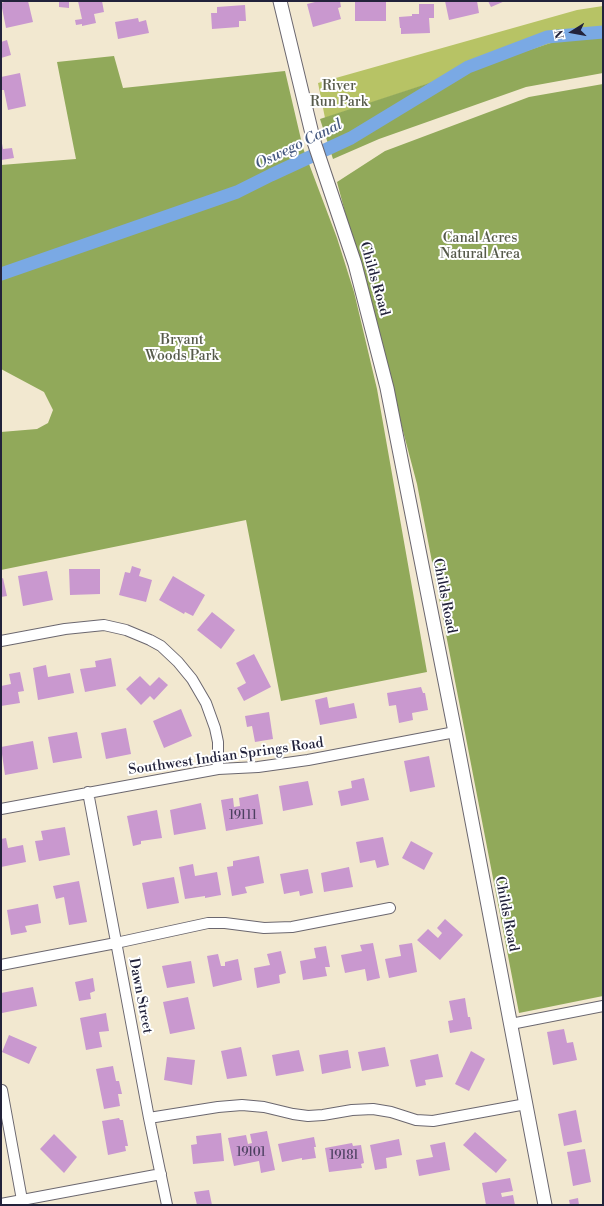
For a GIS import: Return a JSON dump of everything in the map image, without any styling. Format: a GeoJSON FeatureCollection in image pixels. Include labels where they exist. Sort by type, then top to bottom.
{"type":"FeatureCollection","features":[{"type":"Feature","properties":{"kind":"street","name":"Childs Road"},"geometry":{"type":"LineString","coordinates":[[280,1],[321,167],[354,264],[387,388],[455,732],[545,1205]]}},
{"type":"Feature","properties":{"kind":"street"},"geometry":{"type":"LineString","coordinates":[[1,641],[65,629],[104,626],[126,630],[161,646],[178,662],[192,679],[206,703],[218,742],[218,769]]}},
{"type":"Feature","properties":{"kind":"street","name":"Southwest Indian Springs Road"},"geometry":{"type":"LineString","coordinates":[[1,809],[218,769],[258,767],[308,760],[455,732]]}},
{"type":"Feature","properties":{"kind":"street","name":"Dawn Street"},"geometry":{"type":"LineString","coordinates":[[88,792],[149,1118],[167,1205]]}},
{"type":"Feature","properties":{"kind":"street"},"geometry":{"type":"LineString","coordinates":[[1,965],[116,944],[208,923],[225,923],[264,928],[292,927],[390,908]]}},
{"type":"Feature","properties":{"kind":"street"},"geometry":{"type":"LineString","coordinates":[[511,1024],[603,1006]]}},
{"type":"Feature","properties":{"kind":"street"},"geometry":{"type":"LineString","coordinates":[[2,1090],[22,1200]]}},
{"type":"Feature","properties":{"kind":"street"},"geometry":{"type":"LineString","coordinates":[[149,1118],[218,1107],[242,1105],[264,1107],[308,1116],[372,1109],[391,1112],[416,1120],[433,1121],[526,1104]]}},
{"type":"Feature","properties":{"kind":"street"},"geometry":{"type":"LineString","coordinates":[[1,1204],[161,1174]]}},
{"type":"Feature","properties":{"kind":"green space","name":"River Run Park"},"geometry":{"type":"Polygon","coordinates":[[[603,6],[603,37],[575,35],[325,118],[318,83],[577,10],[603,6]]]}},
{"type":"Feature","properties":{"kind":"green space"},"geometry":{"type":"Polygon","coordinates":[[[575,35],[603,37],[603,73],[526,87],[379,139],[333,159],[320,119],[575,35]]]}},
{"type":"Feature","properties":{"kind":"green space","name":"Bryant Woods Park"},"geometry":{"type":"Polygon","coordinates":[[[114,56],[123,88],[285,71],[303,148],[337,238],[354,292],[377,389],[427,672],[281,701],[246,520],[1,570],[1,432],[37,429],[48,423],[53,410],[44,392],[1,369],[1,165],[76,159],[57,62],[114,56]]]}},
{"type":"Feature","properties":{"kind":"green space","name":"Canal Acres Natural Area"},"geometry":{"type":"Polygon","coordinates":[[[603,84],[603,996],[519,1013],[417,484],[337,182],[385,151],[529,97],[603,84]]]}},
{"type":"Feature","properties":{"kind":"building"},"geometry":{"type":"Polygon","coordinates":[[[8,1],[28,1],[33,22],[6,28],[1,3],[8,1]]]}},
{"type":"Feature","properties":{"kind":"building"},"geometry":{"type":"Polygon","coordinates":[[[59,1],[69,1],[69,8],[59,7],[59,1]]]}},
{"type":"Feature","properties":{"kind":"building"},"geometry":{"type":"Polygon","coordinates":[[[78,1],[102,1],[104,12],[94,14],[96,23],[82,26],[82,24],[76,25],[75,20],[82,19],[78,1]]]}},
{"type":"Feature","properties":{"kind":"building"},"geometry":{"type":"Polygon","coordinates":[[[315,1],[340,1],[341,7],[338,8],[341,19],[313,27],[307,4],[315,1]]]}},
{"type":"Feature","properties":{"kind":"building"},"geometry":{"type":"Polygon","coordinates":[[[355,1],[386,1],[386,21],[355,21],[355,1]]]}},
{"type":"Feature","properties":{"kind":"building"},"geometry":{"type":"Polygon","coordinates":[[[445,1],[477,1],[479,13],[449,20],[445,1]]]}},
{"type":"Feature","properties":{"kind":"building"},"geometry":{"type":"Polygon","coordinates":[[[488,1],[505,1],[491,7],[488,1]]]}},
{"type":"Feature","properties":{"kind":"building"},"geometry":{"type":"Polygon","coordinates":[[[419,4],[434,4],[434,18],[429,18],[430,33],[401,34],[399,17],[419,14],[419,4]]]}},
{"type":"Feature","properties":{"kind":"building"},"geometry":{"type":"Polygon","coordinates":[[[245,5],[246,21],[239,21],[239,27],[212,29],[211,13],[217,13],[217,7],[245,5]]]}},
{"type":"Feature","properties":{"kind":"building"},"geometry":{"type":"Polygon","coordinates":[[[138,18],[139,22],[146,20],[149,33],[118,39],[115,22],[138,18]]]}},
{"type":"Feature","properties":{"kind":"building"},"geometry":{"type":"Polygon","coordinates":[[[7,40],[11,55],[1,58],[1,42],[7,40]]]}},
{"type":"Feature","properties":{"kind":"building"},"geometry":{"type":"Polygon","coordinates":[[[20,73],[26,106],[8,110],[4,90],[2,90],[1,77],[20,73]]]}},
{"type":"Feature","properties":{"kind":"building"},"geometry":{"type":"Polygon","coordinates":[[[1,138],[3,149],[12,148],[14,158],[1,160],[1,138]]]}},
{"type":"Feature","properties":{"kind":"building"},"geometry":{"type":"Polygon","coordinates":[[[132,566],[141,569],[139,576],[152,580],[146,602],[119,595],[125,572],[130,573],[132,566]]]}},
{"type":"Feature","properties":{"kind":"building"},"geometry":{"type":"Polygon","coordinates":[[[69,569],[100,569],[100,594],[70,595],[69,569]]]}},
{"type":"Feature","properties":{"kind":"building"},"geometry":{"type":"Polygon","coordinates":[[[47,571],[53,600],[23,606],[18,576],[47,571]]]}},
{"type":"Feature","properties":{"kind":"building"},"geometry":{"type":"Polygon","coordinates":[[[173,576],[205,595],[193,616],[185,612],[184,614],[159,600],[173,576]]]}},
{"type":"Feature","properties":{"kind":"building"},"geometry":{"type":"Polygon","coordinates":[[[3,578],[7,596],[1,597],[1,579],[3,578]]]}},
{"type":"Feature","properties":{"kind":"building"},"geometry":{"type":"Polygon","coordinates":[[[212,612],[235,630],[221,649],[197,630],[212,612]]]}},
{"type":"Feature","properties":{"kind":"building"},"geometry":{"type":"Polygon","coordinates":[[[254,654],[271,687],[244,701],[237,688],[246,683],[236,663],[254,654]]]}},
{"type":"Feature","properties":{"kind":"building"},"geometry":{"type":"Polygon","coordinates":[[[111,658],[116,686],[85,692],[80,669],[96,667],[95,661],[111,658]]]}},
{"type":"Feature","properties":{"kind":"building"},"geometry":{"type":"Polygon","coordinates":[[[46,665],[48,677],[70,673],[74,693],[38,700],[33,668],[46,665]]]}},
{"type":"Feature","properties":{"kind":"building"},"geometry":{"type":"Polygon","coordinates":[[[20,672],[24,691],[18,692],[20,703],[1,706],[1,686],[11,684],[9,674],[20,672]]]}},
{"type":"Feature","properties":{"kind":"building"},"geometry":{"type":"Polygon","coordinates":[[[140,676],[150,686],[159,677],[168,685],[154,700],[150,696],[141,705],[126,689],[140,676]]]}},
{"type":"Feature","properties":{"kind":"building"},"geometry":{"type":"Polygon","coordinates":[[[421,687],[423,693],[425,693],[428,710],[412,713],[413,720],[399,723],[396,705],[389,706],[387,693],[421,687]]]}},
{"type":"Feature","properties":{"kind":"building"},"geometry":{"type":"Polygon","coordinates":[[[327,697],[329,708],[354,703],[357,718],[320,725],[315,700],[327,697]]]}},
{"type":"Feature","properties":{"kind":"building"},"geometry":{"type":"Polygon","coordinates":[[[181,709],[192,736],[164,748],[153,721],[181,709]]]}},
{"type":"Feature","properties":{"kind":"building"},"geometry":{"type":"Polygon","coordinates":[[[269,712],[273,739],[255,742],[252,726],[247,727],[245,716],[269,712]]]}},
{"type":"Feature","properties":{"kind":"building"},"geometry":{"type":"Polygon","coordinates":[[[126,728],[131,754],[106,759],[101,733],[126,728]]]}},
{"type":"Feature","properties":{"kind":"building"},"geometry":{"type":"Polygon","coordinates":[[[77,732],[82,758],[53,763],[48,737],[77,732]]]}},
{"type":"Feature","properties":{"kind":"building"},"geometry":{"type":"Polygon","coordinates":[[[33,741],[38,769],[5,775],[1,747],[33,741]]]}},
{"type":"Feature","properties":{"kind":"building"},"geometry":{"type":"Polygon","coordinates":[[[429,756],[435,787],[410,792],[404,761],[429,756]]]}},
{"type":"Feature","properties":{"kind":"building"},"geometry":{"type":"Polygon","coordinates":[[[364,778],[369,800],[341,806],[338,791],[352,788],[351,781],[364,778]]]}},
{"type":"Feature","properties":{"kind":"building"},"geometry":{"type":"Polygon","coordinates":[[[308,781],[313,805],[283,811],[279,786],[308,781]]]}},
{"type":"Feature","properties":{"kind":"building"},"geometry":{"type":"Polygon","coordinates":[[[258,794],[263,824],[226,831],[221,800],[233,798],[234,807],[240,806],[239,798],[258,794]]]}},
{"type":"Feature","properties":{"kind":"building"},"geometry":{"type":"Polygon","coordinates":[[[201,803],[206,829],[174,835],[170,810],[201,803]]]}},
{"type":"Feature","properties":{"kind":"building"},"geometry":{"type":"Polygon","coordinates":[[[157,810],[162,838],[141,841],[141,844],[133,846],[127,816],[157,810]]]}},
{"type":"Feature","properties":{"kind":"building"},"geometry":{"type":"Polygon","coordinates":[[[65,827],[70,855],[39,861],[35,841],[43,840],[41,831],[65,827]]]}},
{"type":"Feature","properties":{"kind":"building"},"geometry":{"type":"Polygon","coordinates":[[[383,837],[389,865],[377,868],[375,860],[360,863],[356,842],[383,837]]]}},
{"type":"Feature","properties":{"kind":"building"},"geometry":{"type":"Polygon","coordinates":[[[6,838],[8,848],[23,845],[26,862],[1,867],[1,839],[6,838]]]}},
{"type":"Feature","properties":{"kind":"building"},"geometry":{"type":"Polygon","coordinates":[[[411,841],[433,853],[424,870],[402,858],[411,841]]]}},
{"type":"Feature","properties":{"kind":"building"},"geometry":{"type":"Polygon","coordinates":[[[259,856],[264,883],[245,887],[247,893],[232,896],[227,867],[233,866],[233,861],[259,856]]]}},
{"type":"Feature","properties":{"kind":"building"},"geometry":{"type":"Polygon","coordinates":[[[193,864],[195,876],[217,872],[221,895],[205,898],[205,896],[185,899],[179,867],[193,864]]]}},
{"type":"Feature","properties":{"kind":"building"},"geometry":{"type":"Polygon","coordinates":[[[349,867],[353,887],[324,892],[321,873],[349,867]]]}},
{"type":"Feature","properties":{"kind":"building"},"geometry":{"type":"Polygon","coordinates":[[[308,869],[313,893],[300,896],[299,891],[284,894],[280,874],[308,869]]]}},
{"type":"Feature","properties":{"kind":"building"},"geometry":{"type":"Polygon","coordinates":[[[174,877],[179,903],[147,909],[142,883],[174,877]]]}},
{"type":"Feature","properties":{"kind":"building"},"geometry":{"type":"Polygon","coordinates":[[[79,881],[87,922],[69,925],[64,897],[56,899],[53,886],[79,881]]]}},
{"type":"Feature","properties":{"kind":"building"},"geometry":{"type":"Polygon","coordinates":[[[38,904],[41,923],[25,926],[27,932],[11,935],[7,910],[38,904]]]}},
{"type":"Feature","properties":{"kind":"building"},"geometry":{"type":"Polygon","coordinates":[[[445,919],[463,935],[440,960],[417,940],[428,929],[438,938],[442,933],[437,928],[445,919]]]}},
{"type":"Feature","properties":{"kind":"building"},"geometry":{"type":"Polygon","coordinates":[[[373,943],[380,978],[367,981],[365,969],[345,973],[341,955],[362,951],[360,945],[373,943]]]}},
{"type":"Feature","properties":{"kind":"building"},"geometry":{"type":"Polygon","coordinates":[[[412,943],[417,972],[389,978],[385,959],[401,956],[399,945],[412,943]]]}},
{"type":"Feature","properties":{"kind":"building"},"geometry":{"type":"Polygon","coordinates":[[[326,946],[330,967],[325,967],[327,976],[303,980],[300,961],[316,958],[314,948],[326,946]]]}},
{"type":"Feature","properties":{"kind":"building"},"geometry":{"type":"Polygon","coordinates":[[[281,951],[286,973],[279,975],[280,983],[257,988],[254,968],[270,965],[267,954],[281,951]]]}},
{"type":"Feature","properties":{"kind":"building"},"geometry":{"type":"Polygon","coordinates":[[[218,954],[221,966],[225,966],[225,962],[238,959],[242,980],[213,987],[207,956],[218,954]]]}},
{"type":"Feature","properties":{"kind":"building"},"geometry":{"type":"Polygon","coordinates":[[[191,961],[195,983],[167,988],[162,966],[191,961]]]}},
{"type":"Feature","properties":{"kind":"building"},"geometry":{"type":"Polygon","coordinates":[[[93,978],[95,991],[90,993],[91,999],[79,1001],[75,982],[93,978]]]}},
{"type":"Feature","properties":{"kind":"building"},"geometry":{"type":"Polygon","coordinates":[[[33,987],[37,1006],[2,1013],[1,993],[33,987]]]}},
{"type":"Feature","properties":{"kind":"building"},"geometry":{"type":"Polygon","coordinates":[[[188,997],[195,1029],[170,1034],[163,1002],[188,997]]]}},
{"type":"Feature","properties":{"kind":"building"},"geometry":{"type":"Polygon","coordinates":[[[465,998],[468,1017],[470,1017],[472,1029],[450,1033],[448,1021],[453,1020],[449,1001],[465,998]]]}},
{"type":"Feature","properties":{"kind":"building"},"geometry":{"type":"Polygon","coordinates":[[[106,1013],[109,1031],[99,1032],[102,1047],[86,1050],[80,1018],[106,1013]]]}},
{"type":"Feature","properties":{"kind":"building"},"geometry":{"type":"Polygon","coordinates":[[[564,1029],[567,1043],[573,1042],[577,1060],[553,1065],[547,1032],[564,1029]]]}},
{"type":"Feature","properties":{"kind":"building"},"geometry":{"type":"Polygon","coordinates":[[[9,1035],[37,1047],[29,1064],[2,1052],[9,1035]]]}},
{"type":"Feature","properties":{"kind":"building"},"geometry":{"type":"Polygon","coordinates":[[[241,1047],[247,1076],[227,1079],[221,1051],[241,1047]]]}},
{"type":"Feature","properties":{"kind":"building"},"geometry":{"type":"Polygon","coordinates":[[[385,1047],[389,1066],[362,1071],[358,1052],[385,1047]]]}},
{"type":"Feature","properties":{"kind":"building"},"geometry":{"type":"Polygon","coordinates":[[[299,1050],[304,1071],[276,1076],[272,1055],[299,1050]]]}},
{"type":"Feature","properties":{"kind":"building"},"geometry":{"type":"Polygon","coordinates":[[[348,1050],[351,1068],[322,1074],[319,1055],[348,1050]]]}},
{"type":"Feature","properties":{"kind":"building"},"geometry":{"type":"Polygon","coordinates":[[[471,1051],[485,1059],[469,1091],[455,1084],[471,1051]]]}},
{"type":"Feature","properties":{"kind":"building"},"geometry":{"type":"Polygon","coordinates":[[[438,1054],[443,1077],[425,1080],[426,1085],[416,1087],[410,1060],[438,1054]]]}},
{"type":"Feature","properties":{"kind":"building"},"geometry":{"type":"Polygon","coordinates":[[[167,1057],[195,1060],[192,1085],[164,1080],[167,1057]]]}},
{"type":"Feature","properties":{"kind":"building"},"geometry":{"type":"Polygon","coordinates":[[[113,1066],[116,1081],[119,1081],[122,1094],[118,1094],[120,1106],[104,1109],[96,1069],[113,1066]]]}},
{"type":"Feature","properties":{"kind":"building"},"geometry":{"type":"Polygon","coordinates":[[[576,1110],[582,1142],[564,1146],[558,1114],[576,1110]]]}},
{"type":"Feature","properties":{"kind":"building"},"geometry":{"type":"Polygon","coordinates":[[[119,1118],[120,1120],[123,1120],[128,1146],[125,1146],[126,1151],[108,1155],[102,1121],[119,1118]]]}},
{"type":"Feature","properties":{"kind":"building"},"geometry":{"type":"Polygon","coordinates":[[[267,1131],[275,1170],[261,1173],[259,1161],[234,1166],[228,1138],[246,1135],[248,1144],[252,1143],[250,1134],[267,1131]]]}},
{"type":"Feature","properties":{"kind":"building"},"geometry":{"type":"Polygon","coordinates":[[[475,1132],[507,1160],[496,1173],[463,1145],[475,1132]]]}},
{"type":"Feature","properties":{"kind":"building"},"geometry":{"type":"Polygon","coordinates":[[[221,1133],[224,1161],[193,1164],[191,1145],[197,1144],[196,1136],[221,1133]]]}},
{"type":"Feature","properties":{"kind":"building"},"geometry":{"type":"Polygon","coordinates":[[[54,1134],[77,1157],[64,1173],[40,1149],[54,1134]]]}},
{"type":"Feature","properties":{"kind":"building"},"geometry":{"type":"Polygon","coordinates":[[[314,1137],[316,1158],[302,1160],[302,1158],[282,1162],[278,1144],[314,1137]]]}},
{"type":"Feature","properties":{"kind":"building"},"geometry":{"type":"Polygon","coordinates":[[[399,1139],[402,1155],[386,1158],[387,1168],[375,1170],[370,1145],[399,1139]]]}},
{"type":"Feature","properties":{"kind":"building"},"geometry":{"type":"Polygon","coordinates":[[[445,1142],[450,1170],[419,1176],[416,1160],[433,1157],[430,1145],[445,1142]]]}},
{"type":"Feature","properties":{"kind":"building"},"geometry":{"type":"Polygon","coordinates":[[[352,1143],[353,1146],[361,1145],[364,1163],[361,1164],[362,1168],[329,1172],[325,1148],[352,1143]]]}},
{"type":"Feature","properties":{"kind":"building"},"geometry":{"type":"Polygon","coordinates":[[[585,1149],[591,1182],[573,1186],[567,1152],[585,1149]]]}},
{"type":"Feature","properties":{"kind":"building"},"geometry":{"type":"Polygon","coordinates":[[[510,1178],[513,1191],[501,1193],[502,1197],[513,1195],[515,1205],[486,1205],[482,1183],[510,1178]]]}},
{"type":"Feature","properties":{"kind":"building"},"geometry":{"type":"Polygon","coordinates":[[[209,1190],[212,1205],[197,1205],[194,1192],[209,1190]]]}},
{"type":"Feature","properties":{"kind":"building"},"geometry":{"type":"Polygon","coordinates":[[[578,1198],[579,1205],[570,1205],[569,1200],[578,1198]]]}},
{"type":"Feature","properties":{"kind":"waterway","name":"Oswego Canal"},"geometry":{"type":"LineString","coordinates":[[1,274],[237,192],[351,138],[468,67],[547,37],[603,32]]}}]}
